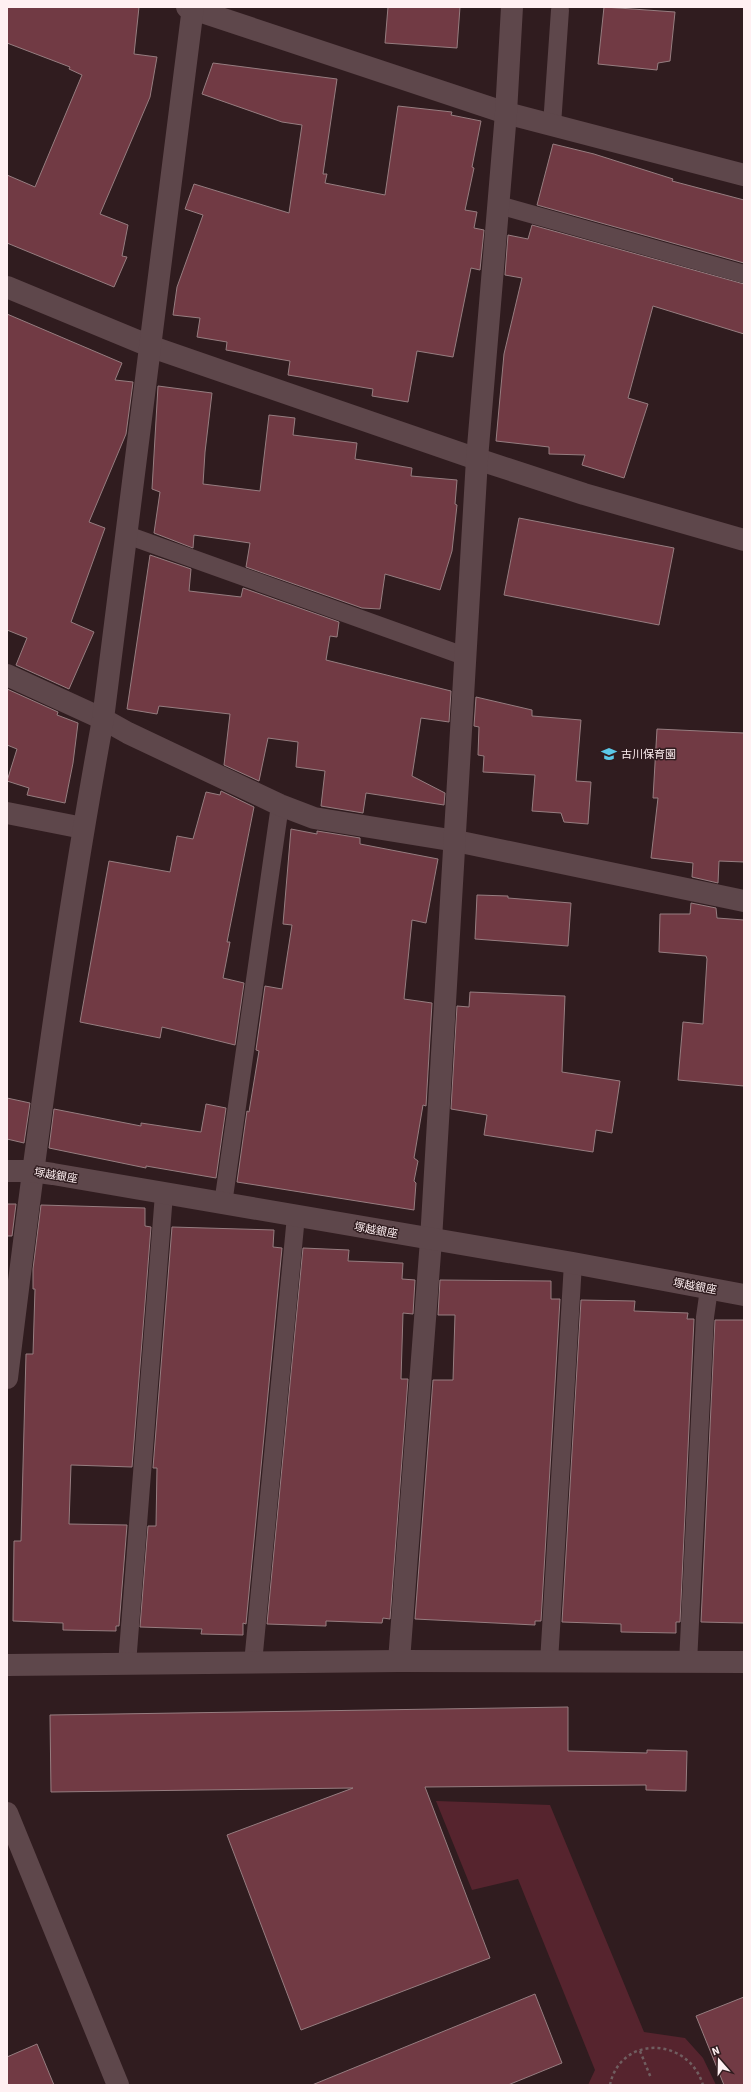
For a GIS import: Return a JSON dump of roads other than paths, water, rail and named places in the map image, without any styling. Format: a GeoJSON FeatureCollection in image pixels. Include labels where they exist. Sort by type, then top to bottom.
{"type":"FeatureCollection","features":[{"type":"Feature","properties":{"kind":"street"},"geometry":{"type":"LineString","coordinates":[[399,1661],[431,1240],[467,657],[477,459],[499,205],[512,7]]}},
{"type":"Feature","properties":{"kind":"street"},"geometry":{"type":"LineString","coordinates":[[7,1378],[32,1171],[83,828],[103,719],[152,347],[191,8],[506,113],[744,176]]}},
{"type":"Feature","properties":{"kind":"street"},"geometry":{"type":"LineString","coordinates":[[7,287],[152,347],[477,459],[584,494],[744,540]]}},
{"type":"Feature","properties":{"kind":"street"},"geometry":{"type":"LineString","coordinates":[[7,675],[103,719],[128,733],[280,805],[314,818],[456,841],[744,901]]}},
{"type":"Feature","properties":{"kind":"street"},"geometry":{"type":"LineString","coordinates":[[7,813],[83,828]]}},
{"type":"Feature","properties":{"kind":"street","name":"塚越銀座"},"geometry":{"type":"LineString","coordinates":[[7,1171],[32,1171],[573,1263],[744,1295]]}},
{"type":"Feature","properties":{"kind":"street"},"geometry":{"type":"LineString","coordinates":[[7,1666],[399,1661],[744,1662]]}},
{"type":"Feature","properties":{"kind":"street"},"geometry":{"type":"LineString","coordinates":[[7,1813],[118,2085]]}},
{"type":"Feature","properties":{"kind":"lane"},"geometry":{"type":"LineString","coordinates":[[552,125],[560,10]]}},
{"type":"Feature","properties":{"kind":"lane"},"geometry":{"type":"LineString","coordinates":[[499,205],[744,274]]}},
{"type":"Feature","properties":{"kind":"lane"},"geometry":{"type":"LineString","coordinates":[[127,535],[467,657]]}},
{"type":"Feature","properties":{"kind":"lane"},"geometry":{"type":"LineString","coordinates":[[223,1204],[280,805]]}},
{"type":"Feature","properties":{"kind":"lane"},"geometry":{"type":"LineString","coordinates":[[127,1664],[164,1194]]}},
{"type":"Feature","properties":{"kind":"lane"},"geometry":{"type":"LineString","coordinates":[[253,1663],[296,1216]]}},
{"type":"Feature","properties":{"kind":"lane"},"geometry":{"type":"LineString","coordinates":[[549,1662],[573,1263]]}},
{"type":"Feature","properties":{"kind":"lane"},"geometry":{"type":"LineString","coordinates":[[688,1663],[705,1318],[709,1289]]}},
{"type":"Feature","properties":{"kind":"place","name":"古川保育園"},"geometry":{"type":"Point","coordinates":[609,754]}}]}
